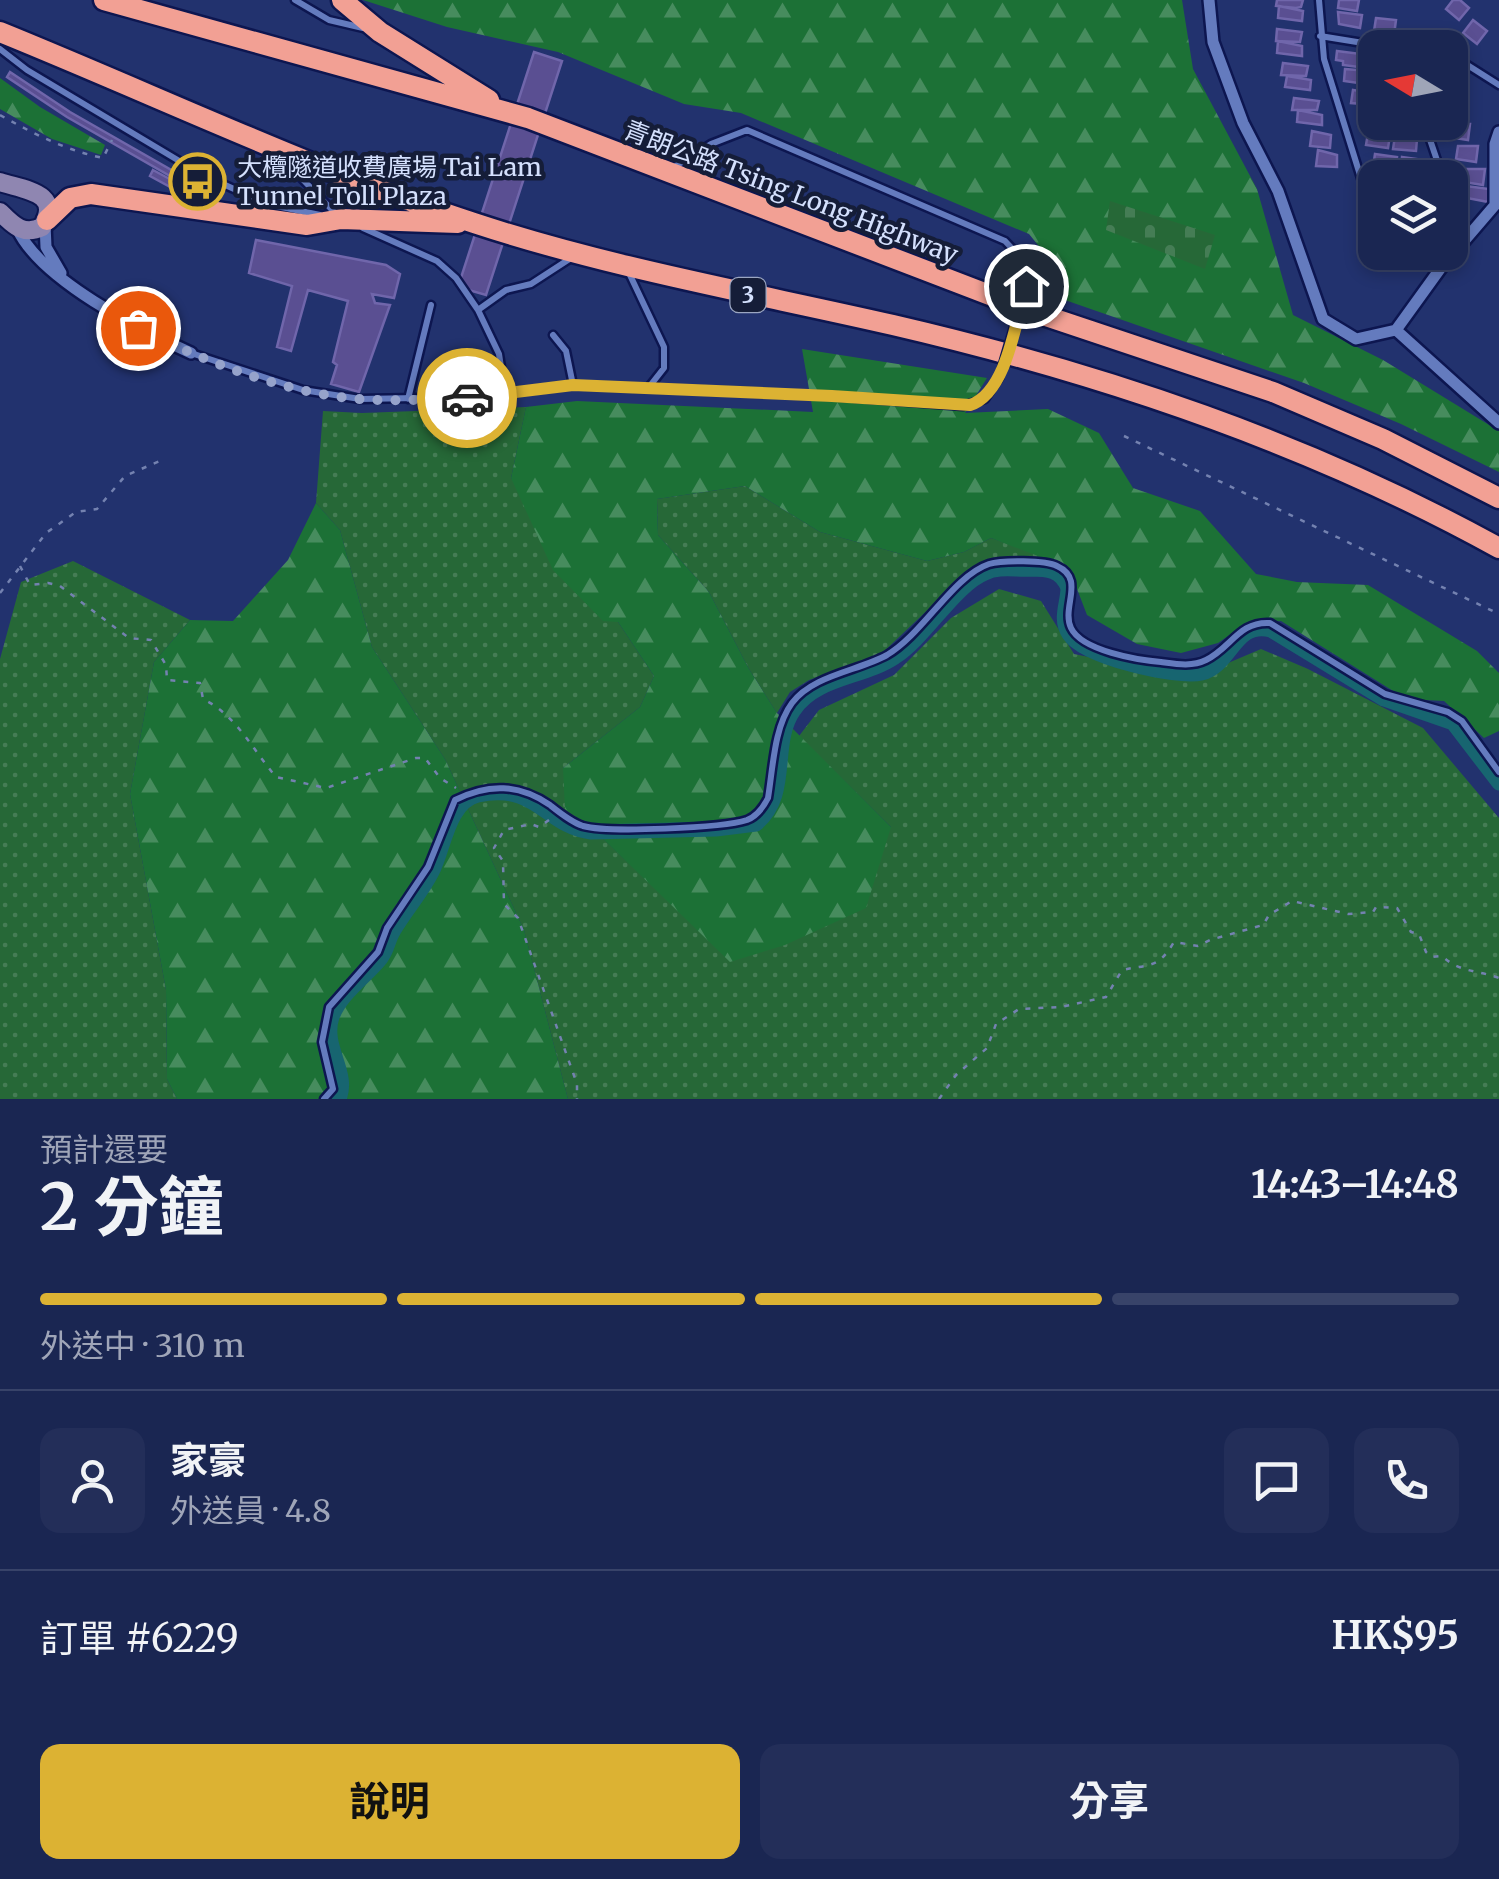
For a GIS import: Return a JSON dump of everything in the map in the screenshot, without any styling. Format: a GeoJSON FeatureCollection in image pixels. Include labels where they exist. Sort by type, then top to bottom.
{"type":"FeatureCollection","features":[{"type":"Feature","properties":{"kind":"highway","name":"青朗公路 Tsing Long Highway"},"geometry":{"type":"LineString","coordinates":[[104,0],[509,112],[1034,312],[1273,392],[1383,439],[1499,498]]}},
{"type":"Feature","properties":{"kind":"highway"},"geometry":{"type":"LineString","coordinates":[[342,0],[380,32],[509,112]]}},
{"type":"Feature","properties":{"kind":"highway","name":"3"},"geometry":{"type":"LineString","coordinates":[[0,32],[271,147],[474,223],[626,266],[896,326],[1136,392],[1309,454],[1439,514],[1499,548]]}},
{"type":"Feature","properties":{"kind":"highway"},"geometry":{"type":"LineString","coordinates":[[46,222],[70,198],[91,194],[307,225],[341,219],[474,223]]}},
{"type":"Feature","properties":{"kind":"main road"},"geometry":{"type":"LineString","coordinates":[[0,182],[32,191],[45,200],[46,222],[31,231],[10,222],[8,210],[11,199],[21,191],[32,191]]}},
{"type":"Feature","properties":{"kind":"street"},"geometry":{"type":"LineString","coordinates":[[1209,0],[1213,42],[1243,123],[1278,192],[1323,318],[1356,339],[1396,330],[1440,268],[1497,203],[1495,144],[1499,132]]}},
{"type":"Feature","properties":{"kind":"street"},"geometry":{"type":"LineString","coordinates":[[10,222],[48,268],[111,312],[192,353]]}},
{"type":"Feature","properties":{"kind":"street"},"geometry":{"type":"LineString","coordinates":[[46,222],[49,256],[67,280]]}},
{"type":"Feature","properties":{"kind":"street"},"geometry":{"type":"LineString","coordinates":[[1396,330],[1499,423]]}},
{"type":"Feature","properties":{"kind":"lane"},"geometry":{"type":"LineString","coordinates":[[295,0],[329,20],[380,32]]}},
{"type":"Feature","properties":{"kind":"lane"},"geometry":{"type":"LineString","coordinates":[[1319,0],[1320,36],[1328,72],[1358,168]]}},
{"type":"Feature","properties":{"kind":"lane"},"geometry":{"type":"LineString","coordinates":[[1320,36],[1358,42]]}},
{"type":"Feature","properties":{"kind":"lane"},"geometry":{"type":"LineString","coordinates":[[0,49],[44,80],[213,180],[266,204],[341,219],[437,260],[456,278],[478,310],[499,354],[505,393]]}},
{"type":"Feature","properties":{"kind":"lane"},"geometry":{"type":"LineString","coordinates":[[1468,65],[1499,85]]}},
{"type":"Feature","properties":{"kind":"lane"},"geometry":{"type":"LineString","coordinates":[[192,353],[303,390],[360,399],[505,393],[573,385],[963,406],[984,399],[999,378],[1026,286],[1022,259],[1005,242],[747,130],[711,144],[668,170]]}},
{"type":"Feature","properties":{"kind":"lane"},"geometry":{"type":"LineString","coordinates":[[271,147],[341,219]]}},
{"type":"Feature","properties":{"kind":"lane"},"geometry":{"type":"LineString","coordinates":[[478,310],[506,290],[531,284],[579,253]]}},
{"type":"Feature","properties":{"kind":"lane"},"geometry":{"type":"LineString","coordinates":[[626,266],[664,347],[664,368],[648,388]]}},
{"type":"Feature","properties":{"kind":"lane"},"geometry":{"type":"LineString","coordinates":[[408,399],[431,304]]}},
{"type":"Feature","properties":{"kind":"lane"},"geometry":{"type":"LineString","coordinates":[[554,335],[566,351],[573,385]]}},
{"type":"Feature","properties":{"kind":"lane"},"geometry":{"type":"LineString","coordinates":[[324,1099],[333,1089],[322,1042],[329,1008],[378,952],[387,928],[428,867],[455,800],[481,789],[521,789],[572,822],[592,828],[700,826],[749,819],[762,810],[768,798],[782,723],[803,690],[887,654],[915,633],[968,576],[998,562],[1048,563],[1063,569],[1072,583],[1068,618],[1071,628],[1100,649],[1122,655],[1157,662],[1196,663],[1216,654],[1250,624],[1270,623],[1385,694],[1448,712],[1462,721],[1499,772]]}},
{"type":"Feature","properties":{"kind":"path"},"geometry":{"type":"LineString","coordinates":[[0,115],[49,142],[103,158],[112,140]]}},
{"type":"Feature","properties":{"kind":"path"},"geometry":{"type":"LineString","coordinates":[[1124,436],[1499,614]]}},
{"type":"Feature","properties":{"kind":"path"},"geometry":{"type":"LineString","coordinates":[[0,593],[46,533],[76,512],[97,509],[125,476],[162,460]]}},
{"type":"Feature","properties":{"kind":"path"},"geometry":{"type":"LineString","coordinates":[[20,566],[30,586],[60,586],[129,638],[151,640],[166,665],[168,680],[200,683],[202,699],[218,706],[247,736],[276,778],[326,788],[425,758],[440,778],[464,796]]}},
{"type":"Feature","properties":{"kind":"path"},"geometry":{"type":"LineString","coordinates":[[549,818],[539,827],[531,824],[504,830],[494,848],[503,861],[504,904],[518,918],[577,1084],[577,1099]]}},
{"type":"Feature","properties":{"kind":"path"},"geometry":{"type":"LineString","coordinates":[[939,1099],[956,1074],[988,1048],[996,1024],[1018,1009],[1106,997],[1122,970],[1154,966],[1164,960],[1174,942],[1198,946],[1263,926],[1269,915],[1292,901],[1348,914],[1396,908],[1411,932],[1419,934],[1432,958],[1442,956],[1480,976],[1499,978]]}},
{"type":"Feature","properties":{"kind":"green space"},"geometry":{"type":"Polygon","coordinates":[[[363,0],[1182,0],[1193,69],[1257,189],[1293,315],[1383,360],[1499,431],[1499,472],[1304,383],[1062,299],[1051,261],[1029,234],[741,113],[684,104],[558,52],[447,27],[363,0]]]}},
{"type":"Feature","properties":{"kind":"green space"},"geometry":{"type":"Polygon","coordinates":[[[0,78],[105,145],[101,155],[52,139],[0,109],[0,78]]]}},
{"type":"Feature","properties":{"kind":"green space"},"geometry":{"type":"Polygon","coordinates":[[[1110,201],[1215,235],[1205,269],[1106,230],[1110,201]]]}},
{"type":"Feature","properties":{"kind":"green space"},"geometry":{"type":"Polygon","coordinates":[[[802,349],[987,378],[965,413],[1048,409],[1099,433],[1133,488],[1200,511],[1256,574],[1297,582],[1368,585],[1477,651],[1499,673],[1499,731],[1484,738],[1444,701],[1406,699],[1281,621],[1245,624],[1218,643],[1181,653],[1137,644],[1087,615],[1069,568],[991,538],[964,552],[927,561],[820,532],[745,486],[657,499],[658,535],[709,592],[777,713],[891,827],[866,908],[785,945],[730,962],[594,830],[565,809],[563,768],[640,707],[654,676],[618,622],[603,621],[553,570],[511,478],[526,407],[577,401],[813,412],[802,349]]]}},
{"type":"Feature","properties":{"kind":"green space"},"geometry":{"type":"Polygon","coordinates":[[[526,407],[511,478],[654,676],[640,707],[563,768],[594,830],[657,890],[891,827],[799,736],[819,710],[894,675],[951,618],[999,589],[1041,601],[1074,654],[1193,678],[1261,649],[1423,728],[1499,818],[1499,1099],[568,1099],[524,930],[445,759],[372,647],[340,530],[316,503],[323,411],[526,407]]]}},
{"type":"Feature","properties":{"kind":"green space"},"geometry":{"type":"Polygon","coordinates":[[[745,486],[820,532],[927,561],[964,552],[991,538],[1053,560],[1021,558],[974,566],[878,657],[809,680],[790,692],[777,713],[709,592],[658,535],[657,499],[745,486]]]}},
{"type":"Feature","properties":{"kind":"green space"},"geometry":{"type":"Polygon","coordinates":[[[316,503],[340,530],[372,647],[445,759],[524,930],[568,1099],[177,1099],[167,1079],[166,990],[130,794],[154,662],[190,620],[233,621],[288,560],[316,503]]]}},
{"type":"Feature","properties":{"kind":"green space"},"geometry":{"type":"Polygon","coordinates":[[[73,561],[190,620],[154,662],[130,794],[166,990],[167,1079],[177,1099],[0,1099],[0,659],[21,582],[73,561]]]}},
{"type":"Feature","properties":{"kind":"building"},"geometry":{"type":"Polygon","coordinates":[[[1277,0],[1303,0],[1301,7],[1296,8],[1276,6],[1277,0]]]}},
{"type":"Feature","properties":{"kind":"building"},"geometry":{"type":"Polygon","coordinates":[[[1339,0],[1359,0],[1357,11],[1338,8],[1339,0]]]}},
{"type":"Feature","properties":{"kind":"building"},"geometry":{"type":"Polygon","coordinates":[[[1453,0],[1460,0],[1469,8],[1459,20],[1446,9],[1453,0]]]}},
{"type":"Feature","properties":{"kind":"building"},"geometry":{"type":"Polygon","coordinates":[[[1279,6],[1303,11],[1302,21],[1278,18],[1279,6]]]}},
{"type":"Feature","properties":{"kind":"building"},"geometry":{"type":"Polygon","coordinates":[[[1338,12],[1362,15],[1360,28],[1339,24],[1338,12]]]}},
{"type":"Feature","properties":{"kind":"building"},"geometry":{"type":"Polygon","coordinates":[[[1376,18],[1396,20],[1395,30],[1374,30],[1376,18]]]}},
{"type":"Feature","properties":{"kind":"building"},"geometry":{"type":"Polygon","coordinates":[[[1473,20],[1487,31],[1477,44],[1465,30],[1473,20]]]}},
{"type":"Feature","properties":{"kind":"building"},"geometry":{"type":"Polygon","coordinates":[[[1277,29],[1302,32],[1300,42],[1276,41],[1277,29]]]}},
{"type":"Feature","properties":{"kind":"building"},"geometry":{"type":"Polygon","coordinates":[[[1278,41],[1302,46],[1302,56],[1277,53],[1278,41]]]}},
{"type":"Feature","properties":{"kind":"building"},"geometry":{"type":"Polygon","coordinates":[[[1337,51],[1358,54],[1358,67],[1343,65],[1343,61],[1336,60],[1337,51]]]}},
{"type":"Feature","properties":{"kind":"building"},"geometry":{"type":"Polygon","coordinates":[[[534,52],[562,61],[486,295],[458,287],[534,52]]]}},
{"type":"Feature","properties":{"kind":"building"},"geometry":{"type":"Polygon","coordinates":[[[1283,63],[1308,66],[1306,76],[1281,75],[1283,63]]]}},
{"type":"Feature","properties":{"kind":"building"},"geometry":{"type":"Polygon","coordinates":[[[1345,69],[1358,70],[1358,83],[1344,81],[1345,69]]]}},
{"type":"Feature","properties":{"kind":"building"},"geometry":{"type":"Polygon","coordinates":[[[10,72],[70,112],[187,179],[184,184],[67,117],[7,77],[10,72]]]}},
{"type":"Feature","properties":{"kind":"building"},"geometry":{"type":"Polygon","coordinates":[[[1287,76],[1311,80],[1310,90],[1285,87],[1287,76]]]}},
{"type":"Feature","properties":{"kind":"building"},"geometry":{"type":"Polygon","coordinates":[[[1353,90],[1358,91],[1358,104],[1351,103],[1353,90]]]}},
{"type":"Feature","properties":{"kind":"building"},"geometry":{"type":"Polygon","coordinates":[[[1294,98],[1319,101],[1317,110],[1292,110],[1294,98]]]}},
{"type":"Feature","properties":{"kind":"building"},"geometry":{"type":"Polygon","coordinates":[[[1298,110],[1322,115],[1322,125],[1297,122],[1298,110]]]}},
{"type":"Feature","properties":{"kind":"building"},"geometry":{"type":"Polygon","coordinates":[[[1312,131],[1331,135],[1330,148],[1310,146],[1312,131]]]}},
{"type":"Feature","properties":{"kind":"building"},"geometry":{"type":"Polygon","coordinates":[[[1367,140],[1389,140],[1388,148],[1366,145],[1367,140]]]}},
{"type":"Feature","properties":{"kind":"building"},"geometry":{"type":"Polygon","coordinates":[[[1394,140],[1417,140],[1416,151],[1393,149],[1394,140]]]}},
{"type":"Feature","properties":{"kind":"building"},"geometry":{"type":"Polygon","coordinates":[[[1458,146],[1478,146],[1476,162],[1456,159],[1458,146]]]}},
{"type":"Feature","properties":{"kind":"building"},"geometry":{"type":"Polygon","coordinates":[[[1318,150],[1337,155],[1337,167],[1316,166],[1318,150]]]}},
{"type":"Feature","properties":{"kind":"building"},"geometry":{"type":"Polygon","coordinates":[[[1375,154],[1397,157],[1397,160],[1374,160],[1375,154]]]}},
{"type":"Feature","properties":{"kind":"building"},"geometry":{"type":"Polygon","coordinates":[[[1468,169],[1485,169],[1483,185],[1468,183],[1468,169]]]}},
{"type":"Feature","properties":{"kind":"building"},"geometry":{"type":"Polygon","coordinates":[[[153,170],[177,183],[174,189],[150,176],[153,170]]]}},
{"type":"Feature","properties":{"kind":"building"},"geometry":{"type":"Polygon","coordinates":[[[1468,186],[1489,189],[1488,202],[1468,198],[1468,186]]]}},
{"type":"Feature","properties":{"kind":"building"},"geometry":{"type":"Polygon","coordinates":[[[256,240],[386,265],[400,274],[394,298],[372,294],[375,303],[390,305],[359,392],[331,384],[348,301],[308,290],[291,351],[277,347],[292,286],[249,273],[256,240]]]}},
{"type":"Feature","properties":{"kind":"waterway"},"geometry":{"type":"LineString","coordinates":[[339,1099],[341,1079],[330,1039],[332,1017],[383,955],[394,930],[432,872],[453,816],[468,799],[498,793],[514,795],[563,822],[591,832],[716,829],[756,824],[774,798],[787,723],[803,699],[827,684],[895,657],[918,638],[962,589],[990,571],[1037,569],[1058,574],[1068,588],[1064,617],[1069,634],[1092,651],[1152,669],[1202,673],[1212,669],[1249,632],[1271,630],[1384,699],[1453,723],[1499,783]]}},
{"type":"Feature","properties":{"kind":"way so far"},"geometry":{"type":"LineString","coordinates":[[138,328],[225,366],[303,390],[360,399],[467,398]]}},
{"type":"Feature","properties":{"kind":"place","name":"大欖隧道收費廣場 Tai Lam Tunnel Toll Plaza"},"geometry":{"type":"Point","coordinates":[198,181]}},
{"type":"Feature","properties":{"kind":"route"},"geometry":{"type":"LineString","coordinates":[[467,398],[573,385],[975,404],[997,384],[1026,286]]}}]}
